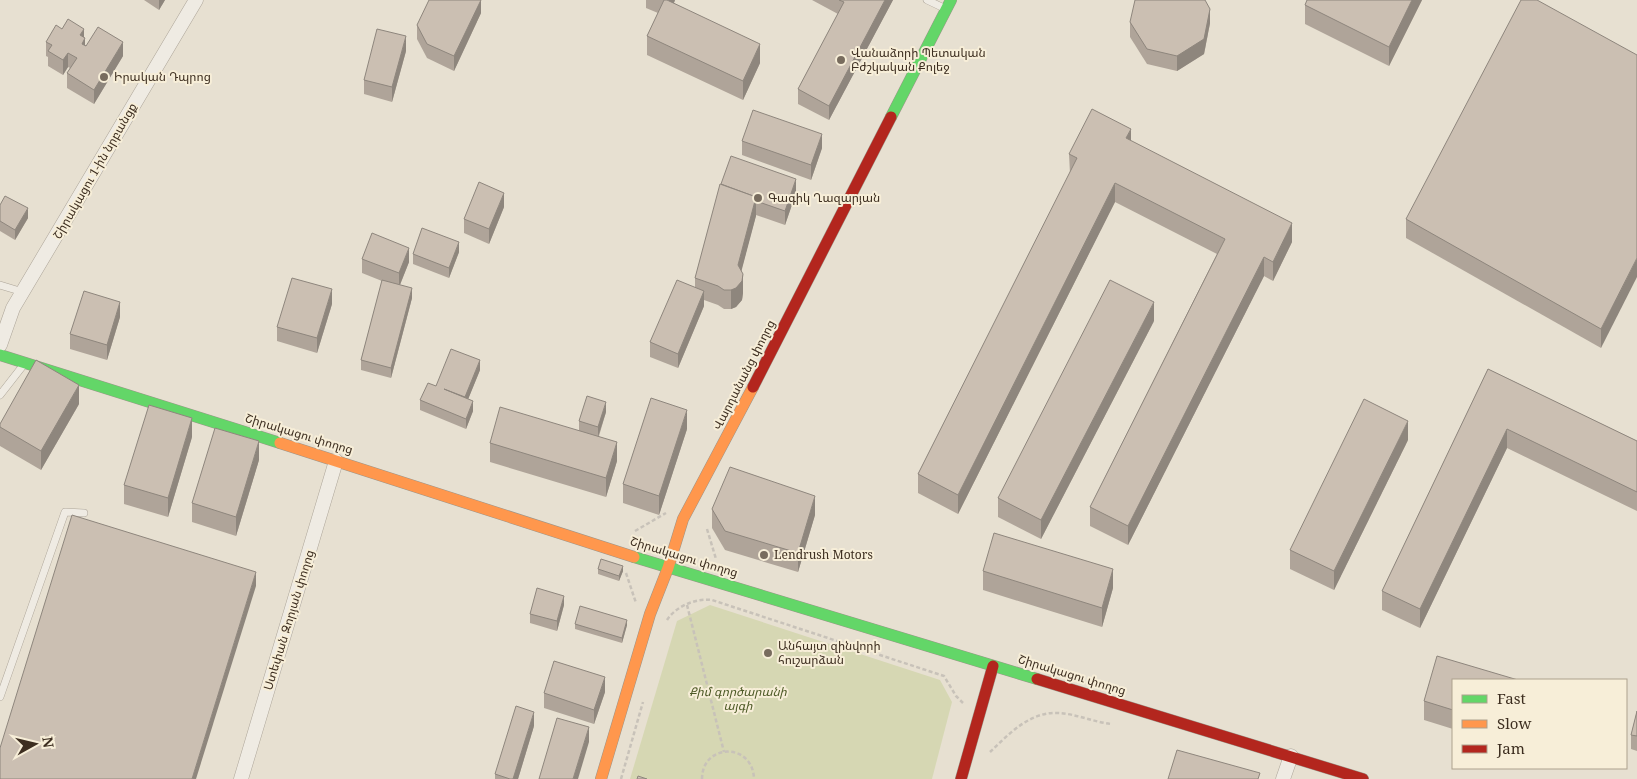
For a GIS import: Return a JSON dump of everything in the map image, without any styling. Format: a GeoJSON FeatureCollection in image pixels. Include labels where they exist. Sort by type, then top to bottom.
{"type":"FeatureCollection","features":[{"type":"Feature","properties":{"kind":"street","name":"Շիրակացու 1-ին նրբանցք"},"geometry":{"type":"LineString","coordinates":[[0,345],[13,308],[196,0]]}},
{"type":"Feature","properties":{"kind":"street","name":"Վարդանանց փողոց"},"geometry":{"type":"LineString","coordinates":[[601,779],[650,614],[668,568],[683,519],[736,421],[948,5]]}},
{"type":"Feature","properties":{"kind":"street","name":"Շիրակացու փողոց"},"geometry":{"type":"LineString","coordinates":[[0,355],[668,568],[1363,779]]}},
{"type":"Feature","properties":{"kind":"street","name":"Ստեփան Զորյան փողոց"},"geometry":{"type":"LineString","coordinates":[[241,779],[336,461]]}},
{"type":"Feature","properties":{"kind":"street"},"geometry":{"type":"LineString","coordinates":[[961,779],[993,666]]}},
{"type":"Feature","properties":{"kind":"street"},"geometry":{"type":"LineString","coordinates":[[1283,779],[1291,756]]}},
{"type":"Feature","properties":{"kind":"lane"},"geometry":{"type":"LineString","coordinates":[[927,0],[948,5]]}},
{"type":"Feature","properties":{"kind":"lane"},"geometry":{"type":"LineString","coordinates":[[0,285],[24,292]]}},
{"type":"Feature","properties":{"kind":"lane"},"geometry":{"type":"LineString","coordinates":[[0,395],[25,363]]}},
{"type":"Feature","properties":{"kind":"lane"},"geometry":{"type":"LineString","coordinates":[[0,697],[65,512],[84,513]]}},
{"type":"Feature","properties":{"kind":"path"},"geometry":{"type":"LineString","coordinates":[[635,531],[667,512]]}},
{"type":"Feature","properties":{"kind":"path"},"geometry":{"type":"LineString","coordinates":[[707,529],[716,559]]}},
{"type":"Feature","properties":{"kind":"path"},"geometry":{"type":"LineString","coordinates":[[624,566],[638,610]]}},
{"type":"Feature","properties":{"kind":"path"},"geometry":{"type":"LineString","coordinates":[[665,628],[674,610],[703,599],[712,600],[944,676],[956,696],[963,702]]}},
{"type":"Feature","properties":{"kind":"path"},"geometry":{"type":"LineString","coordinates":[[687,605],[724,752]]}},
{"type":"Feature","properties":{"kind":"path"},"geometry":{"type":"LineString","coordinates":[[621,779],[646,694]]}},
{"type":"Feature","properties":{"kind":"path"},"geometry":{"type":"LineString","coordinates":[[990,752],[1028,720],[1047,714],[1068,714],[1111,724]]}},
{"type":"Feature","properties":{"kind":"path"},"geometry":{"type":"LineString","coordinates":[[702,779],[708,760],[724,752],[733,752],[748,760],[753,768],[754,779]]}},
{"type":"Feature","properties":{"kind":"green space","name":"Քիմ գործարանի այգի"},"geometry":{"type":"Polygon","coordinates":[[[710,605],[940,680],[952,702],[932,779],[630,779],[677,621],[710,605]]]}},
{"type":"Feature","properties":{"kind":"building"},"geometry":{"type":"Polygon","coordinates":[[[429,0],[481,0],[454,56],[427,44],[417,25],[429,0]]]}},
{"type":"Feature","properties":{"kind":"building"},"geometry":{"type":"Polygon","coordinates":[[[664,0],[760,44],[743,81],[647,36],[664,0]]]}},
{"type":"Feature","properties":{"kind":"building","name":"Վանաձորի Պետական Բժշկական Քոլեջ"},"geometry":{"type":"Polygon","coordinates":[[[839,0],[885,0],[829,106],[798,89],[844,2],[839,0]]]}},
{"type":"Feature","properties":{"kind":"building"},"geometry":{"type":"Polygon","coordinates":[[[1135,0],[1205,0],[1210,9],[1204,39],[1177,56],[1147,49],[1130,22],[1135,0]]]}},
{"type":"Feature","properties":{"kind":"building"},"geometry":{"type":"Polygon","coordinates":[[[1307,0],[1412,0],[1389,47],[1305,5],[1307,0]]]}},
{"type":"Feature","properties":{"kind":"building"},"geometry":{"type":"Polygon","coordinates":[[[1521,0],[1537,0],[1637,55],[1637,258],[1601,329],[1406,219],[1521,0]]]}},
{"type":"Feature","properties":{"kind":"building"},"geometry":{"type":"Polygon","coordinates":[[[68,19],[84,29],[80,35],[85,38],[82,44],[86,46],[98,27],[123,42],[94,90],[67,73],[77,58],[68,53],[63,60],[48,51],[52,45],[46,42],[56,25],[62,29],[68,19]]]}},
{"type":"Feature","properties":{"kind":"building"},"geometry":{"type":"Polygon","coordinates":[[[377,29],[406,36],[392,87],[364,80],[377,29]]]}},
{"type":"Feature","properties":{"kind":"building"},"geometry":{"type":"Polygon","coordinates":[[[1092,109],[1131,129],[1126,138],[1292,223],[1273,262],[1264,257],[1128,526],[1090,507],[1225,239],[1115,183],[958,495],[918,474],[1077,158],[1069,154],[1092,109]]]}},
{"type":"Feature","properties":{"kind":"building"},"geometry":{"type":"Polygon","coordinates":[[[753,110],[822,134],[811,165],[742,141],[753,110]]]}},
{"type":"Feature","properties":{"kind":"building"},"geometry":{"type":"Polygon","coordinates":[[[731,156],[796,179],[785,211],[756,201],[756,197],[721,184],[731,156]]]}},
{"type":"Feature","properties":{"kind":"building"},"geometry":{"type":"Polygon","coordinates":[[[479,182],[504,193],[489,229],[464,219],[479,182]]]}},
{"type":"Feature","properties":{"kind":"building"},"geometry":{"type":"Polygon","coordinates":[[[720,184],[756,197],[738,265],[743,274],[742,281],[736,288],[731,290],[724,290],[695,278],[720,184]]]}},
{"type":"Feature","properties":{"kind":"building"},"geometry":{"type":"Polygon","coordinates":[[[5,196],[28,208],[15,230],[0,221],[0,205],[5,196]]]}},
{"type":"Feature","properties":{"kind":"building"},"geometry":{"type":"Polygon","coordinates":[[[422,228],[459,242],[449,268],[413,254],[422,228]]]}},
{"type":"Feature","properties":{"kind":"building"},"geometry":{"type":"Polygon","coordinates":[[[372,233],[409,248],[399,273],[362,259],[372,233]]]}},
{"type":"Feature","properties":{"kind":"building"},"geometry":{"type":"Polygon","coordinates":[[[292,278],[332,289],[317,338],[277,327],[292,278]]]}},
{"type":"Feature","properties":{"kind":"building"},"geometry":{"type":"Polygon","coordinates":[[[382,280],[412,288],[391,368],[361,360],[382,280]]]}},
{"type":"Feature","properties":{"kind":"building"},"geometry":{"type":"Polygon","coordinates":[[[677,280],[704,291],[678,354],[650,342],[677,280]]]}},
{"type":"Feature","properties":{"kind":"building"},"geometry":{"type":"Polygon","coordinates":[[[1110,280],[1154,302],[1041,520],[998,498],[1110,280]]]}},
{"type":"Feature","properties":{"kind":"building"},"geometry":{"type":"Polygon","coordinates":[[[84,291],[120,302],[107,345],[70,334],[84,291]]]}},
{"type":"Feature","properties":{"kind":"building"},"geometry":{"type":"Polygon","coordinates":[[[451,349],[480,360],[465,397],[444,389],[473,401],[466,419],[420,400],[428,383],[436,386],[451,349]]]}},
{"type":"Feature","properties":{"kind":"building"},"geometry":{"type":"Polygon","coordinates":[[[36,360],[79,385],[41,451],[0,427],[36,360]]]}},
{"type":"Feature","properties":{"kind":"building"},"geometry":{"type":"Polygon","coordinates":[[[1488,369],[1637,441],[1637,492],[1507,429],[1420,609],[1382,591],[1488,369]]]}},
{"type":"Feature","properties":{"kind":"building"},"geometry":{"type":"Polygon","coordinates":[[[587,396],[606,402],[598,427],[579,421],[587,396]]]}},
{"type":"Feature","properties":{"kind":"building"},"geometry":{"type":"Polygon","coordinates":[[[651,398],[687,410],[659,496],[623,484],[651,398]]]}},
{"type":"Feature","properties":{"kind":"building"},"geometry":{"type":"Polygon","coordinates":[[[1364,399],[1408,421],[1334,571],[1290,550],[1364,399]]]}},
{"type":"Feature","properties":{"kind":"building"},"geometry":{"type":"Polygon","coordinates":[[[149,405],[192,418],[168,498],[124,485],[149,405]]]}},
{"type":"Feature","properties":{"kind":"building"},"geometry":{"type":"Polygon","coordinates":[[[500,407],[617,442],[606,478],[490,443],[500,407]]]}},
{"type":"Feature","properties":{"kind":"building"},"geometry":{"type":"Polygon","coordinates":[[[215,428],[259,441],[236,517],[192,503],[215,428]]]}},
{"type":"Feature","properties":{"kind":"building"},"geometry":{"type":"Polygon","coordinates":[[[730,467],[815,496],[798,553],[725,531],[712,509],[730,467]]]}},
{"type":"Feature","properties":{"kind":"building"},"geometry":{"type":"Polygon","coordinates":[[[72,515],[256,572],[192,779],[0,779],[0,748],[72,515]]]}},
{"type":"Feature","properties":{"kind":"building"},"geometry":{"type":"Polygon","coordinates":[[[994,533],[1113,569],[1102,608],[983,571],[994,533]]]}},
{"type":"Feature","properties":{"kind":"building"},"geometry":{"type":"Polygon","coordinates":[[[601,559],[623,566],[619,576],[598,569],[601,559]]]}},
{"type":"Feature","properties":{"kind":"building"},"geometry":{"type":"Polygon","coordinates":[[[537,588],[564,596],[557,621],[530,614],[537,588]]]}},
{"type":"Feature","properties":{"kind":"building"},"geometry":{"type":"Polygon","coordinates":[[[580,606],[627,620],[622,638],[575,624],[580,606]]]}},
{"type":"Feature","properties":{"kind":"building"},"geometry":{"type":"Polygon","coordinates":[[[1437,656],[1515,679],[1452,679],[1452,710],[1424,701],[1437,656]]]}},
{"type":"Feature","properties":{"kind":"building"},"geometry":{"type":"Polygon","coordinates":[[[554,661],[605,677],[594,710],[544,693],[554,661]]]}},
{"type":"Feature","properties":{"kind":"building"},"geometry":{"type":"Polygon","coordinates":[[[516,706],[534,712],[513,779],[510,779],[495,774],[516,706]]]}},
{"type":"Feature","properties":{"kind":"building"},"geometry":{"type":"Polygon","coordinates":[[[1637,711],[1637,736],[1631,735],[1637,711]]]}},
{"type":"Feature","properties":{"kind":"building"},"geometry":{"type":"Polygon","coordinates":[[[557,718],[589,727],[573,779],[539,779],[557,718]]]}},
{"type":"Feature","properties":{"kind":"building"},"geometry":{"type":"Polygon","coordinates":[[[1177,750],[1260,773],[1258,779],[1168,779],[1177,750]]]}},
{"type":"Feature","properties":{"kind":"traffic: fast"},"geometry":{"type":"LineString","coordinates":[[891,117],[951,0]]}},
{"type":"Feature","properties":{"kind":"traffic: fast"},"geometry":{"type":"LineString","coordinates":[[0,355],[280,443]]}},
{"type":"Feature","properties":{"kind":"traffic: fast"},"geometry":{"type":"LineString","coordinates":[[634,557],[1037,679]]}},
{"type":"Feature","properties":{"kind":"traffic: slow"},"geometry":{"type":"LineString","coordinates":[[601,779],[650,614],[668,568],[683,519],[753,387]]}},
{"type":"Feature","properties":{"kind":"traffic: slow"},"geometry":{"type":"LineString","coordinates":[[280,443],[634,557]]}},
{"type":"Feature","properties":{"kind":"traffic: jam"},"geometry":{"type":"LineString","coordinates":[[753,387],[891,117]]}},
{"type":"Feature","properties":{"kind":"traffic: jam"},"geometry":{"type":"LineString","coordinates":[[961,779],[993,666]]}},
{"type":"Feature","properties":{"kind":"traffic: jam"},"geometry":{"type":"LineString","coordinates":[[1037,679],[1363,779]]}},
{"type":"Feature","properties":{"kind":"place","name":"Վանաձորի Պետական Բժշկական Քոլեջ"},"geometry":{"type":"Point","coordinates":[841,60]}},
{"type":"Feature","properties":{"kind":"place","name":"Իրական Դպրոց"},"geometry":{"type":"Point","coordinates":[104,77]}},
{"type":"Feature","properties":{"kind":"place","name":"Գագիկ Ղազարյան"},"geometry":{"type":"Point","coordinates":[758,198]}},
{"type":"Feature","properties":{"kind":"place","name":"Lendrush Motors"},"geometry":{"type":"Point","coordinates":[764,555]}},
{"type":"Feature","properties":{"kind":"place","name":"Անհայտ զինվորի հուշարձան"},"geometry":{"type":"Point","coordinates":[768,653]}}]}
